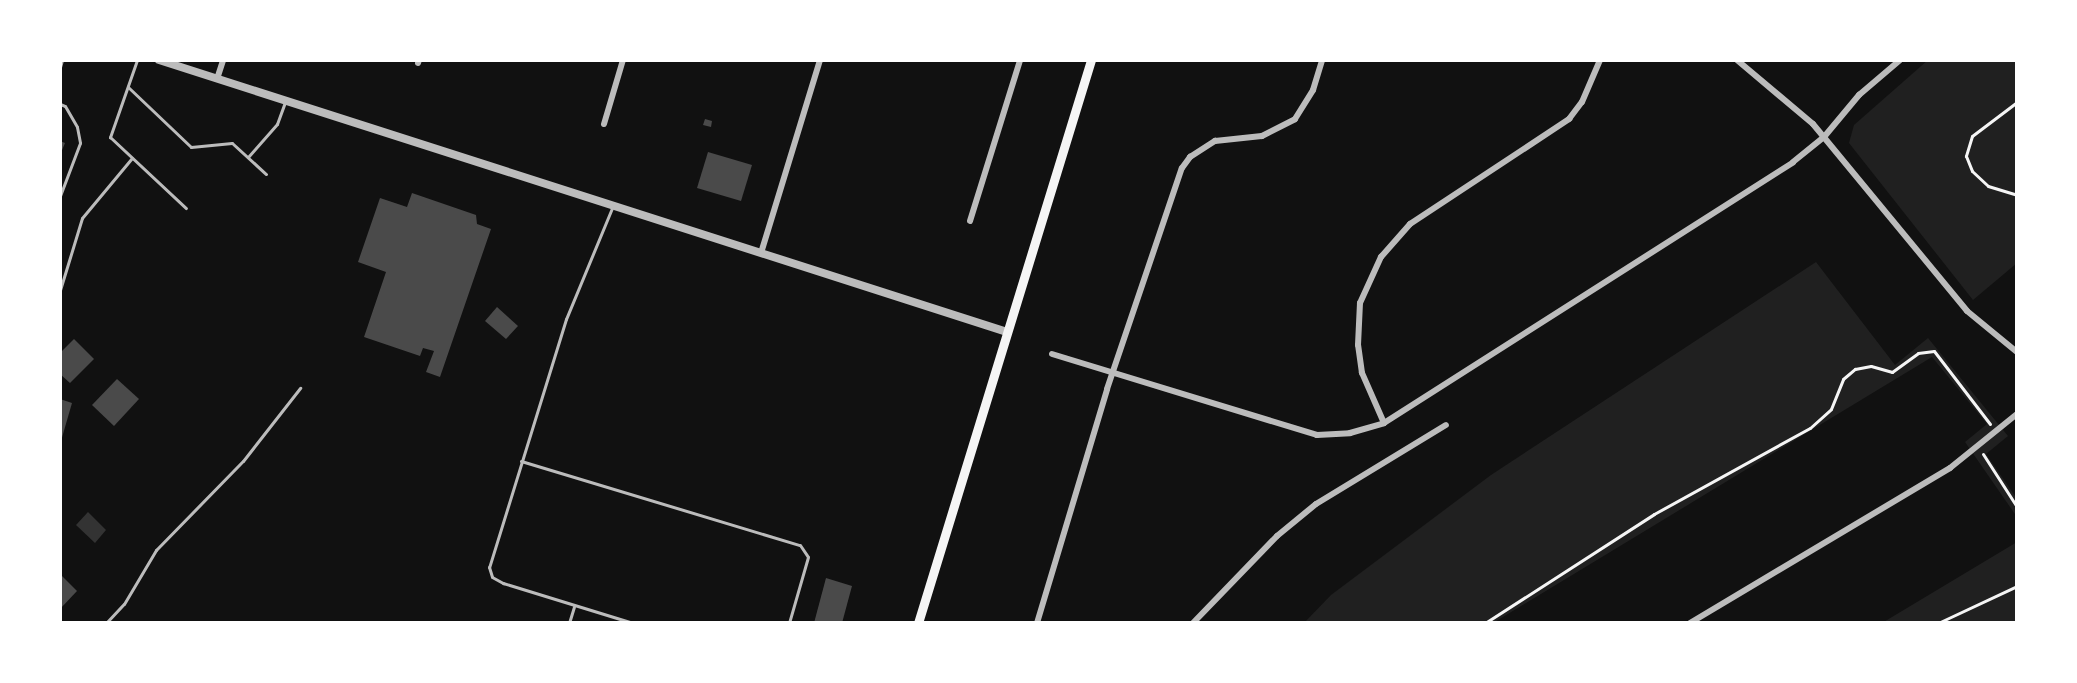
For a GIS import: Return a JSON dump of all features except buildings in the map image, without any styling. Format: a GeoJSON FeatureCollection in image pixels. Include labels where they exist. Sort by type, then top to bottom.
{"type":"FeatureCollection","features":[{"type":"Feature","properties":{"kind":"main road"},"geometry":{"type":"LineString","coordinates":[[918,623],[1091,60]]}},
{"type":"Feature","properties":{"kind":"street"},"geometry":{"type":"LineString","coordinates":[[159,60],[1007,332]]}},
{"type":"Feature","properties":{"kind":"street"},"geometry":{"type":"LineString","coordinates":[[218,79],[223,60]]}},
{"type":"Feature","properties":{"kind":"street"},"geometry":{"type":"LineString","coordinates":[[604,124],[623,60]]}},
{"type":"Feature","properties":{"kind":"street"},"geometry":{"type":"LineString","coordinates":[[761,253],[820,60]]}},
{"type":"Feature","properties":{"kind":"street"},"geometry":{"type":"LineString","coordinates":[[970,221],[1020,60]]}},
{"type":"Feature","properties":{"kind":"street"},"geometry":{"type":"LineString","coordinates":[[1037,623],[1113,374],[1182,168],[1190,157],[1215,141],[1262,136],[1295,119],[1309,98],[1322,60]]}},
{"type":"Feature","properties":{"kind":"street"},"geometry":{"type":"LineString","coordinates":[[1384,423],[1362,373],[1358,345],[1360,303],[1381,257],[1410,224],[1569,119],[1582,102],[1600,60]]}},
{"type":"Feature","properties":{"kind":"street"},"geometry":{"type":"LineString","coordinates":[[1737,60],[1824,137],[1967,311],[2017,352]]}},
{"type":"Feature","properties":{"kind":"street"},"geometry":{"type":"LineString","coordinates":[[1052,354],[1317,435],[1350,433],[1384,423],[1792,162],[1824,137],[1859,95],[1900,60]]}},
{"type":"Feature","properties":{"kind":"street"},"geometry":{"type":"LineString","coordinates":[[1690,623],[1950,468],[2017,414]]}},
{"type":"Feature","properties":{"kind":"street"},"geometry":{"type":"LineString","coordinates":[[1193,623],[1277,536],[1316,504],[1446,425]]}},
{"type":"Feature","properties":{"kind":"lane"},"geometry":{"type":"LineString","coordinates":[[60,67],[62,60]]}},
{"type":"Feature","properties":{"kind":"lane"},"geometry":{"type":"LineString","coordinates":[[137,60],[110,137],[186,208]]}},
{"type":"Feature","properties":{"kind":"lane"},"geometry":{"type":"LineString","coordinates":[[128,87],[191,147],[232,143],[266,174]]}},
{"type":"Feature","properties":{"kind":"lane"},"geometry":{"type":"LineString","coordinates":[[248,157],[277,124],[286,101]]}},
{"type":"Feature","properties":{"kind":"lane"},"geometry":{"type":"LineString","coordinates":[[60,104],[65,106],[77,128],[80,143],[60,196]]}},
{"type":"Feature","properties":{"kind":"lane"},"geometry":{"type":"LineString","coordinates":[[60,290],[88,208],[132,158]]}},
{"type":"Feature","properties":{"kind":"lane"},"geometry":{"type":"LineString","coordinates":[[612,207],[566,319],[489,567],[492,577],[574,607],[633,623]]}},
{"type":"Feature","properties":{"kind":"lane"},"geometry":{"type":"LineString","coordinates":[[106,623],[124,604],[156,550],[243,461],[300,388]]}},
{"type":"Feature","properties":{"kind":"lane"},"geometry":{"type":"LineString","coordinates":[[521,461],[800,546],[808,557],[789,623]]}},
{"type":"Feature","properties":{"kind":"lane"},"geometry":{"type":"LineString","coordinates":[[569,623],[574,607]]}},
{"type":"Feature","properties":{"kind":"path"},"geometry":{"type":"LineString","coordinates":[[2017,102],[1972,136],[1966,156],[1972,171],[1988,186],[2017,195]]}},
{"type":"Feature","properties":{"kind":"path"},"geometry":{"type":"LineString","coordinates":[[1485,623],[1662,509],[1810,428],[1831,409],[1843,379],[1864,366],[1892,372],[1918,353],[1934,351],[1986,414],[1990,422],[1982,457],[2017,507]]}},
{"type":"Feature","properties":{"kind":"path"},"geometry":{"type":"LineString","coordinates":[[1938,623],[2017,586]]}},
{"type":"Feature","properties":{"kind":"shaded area"},"geometry":{"type":"Polygon","coordinates":[[[1928,60],[2017,60],[2017,263],[1973,300],[1849,143],[1854,125],[1928,60]]]}},
{"type":"Feature","properties":{"kind":"shaded area"},"geometry":{"type":"Polygon","coordinates":[[[1816,262],[1895,365],[1928,338],[2008,436],[1986,454],[2017,499],[2017,517],[1965,442],[1987,424],[1932,357],[1493,623],[1304,623],[1331,595],[1491,475],[1816,262]]]}},
{"type":"Feature","properties":{"kind":"shaded area"},"geometry":{"type":"Polygon","coordinates":[[[88,512],[106,530],[95,543],[76,525],[88,512]]]}},
{"type":"Feature","properties":{"kind":"shaded area"},"geometry":{"type":"Polygon","coordinates":[[[2017,542],[2017,623],[1882,623],[2017,542]]]}}]}
